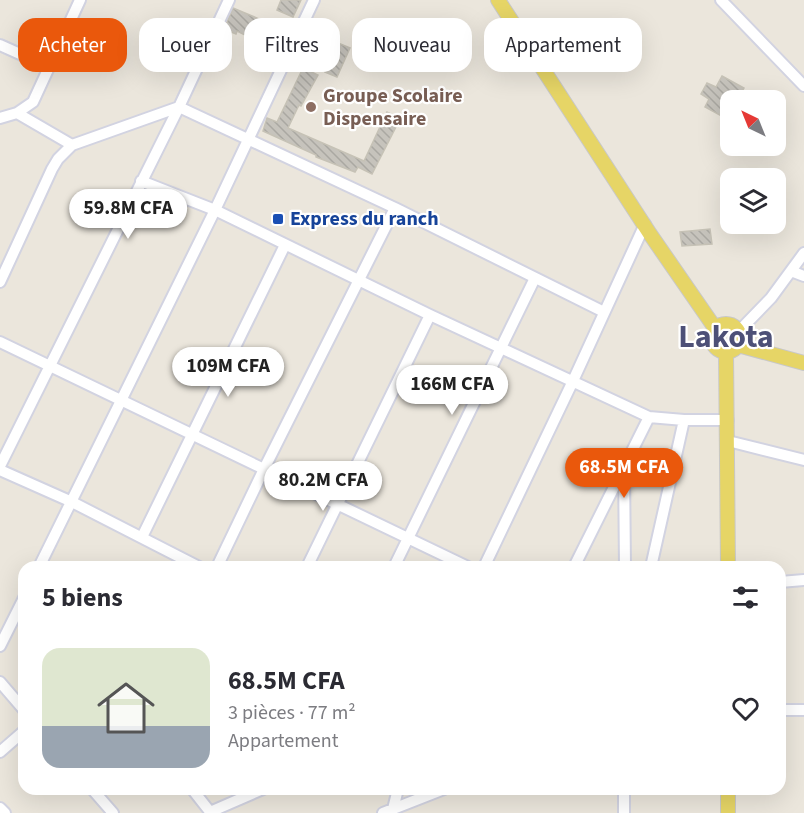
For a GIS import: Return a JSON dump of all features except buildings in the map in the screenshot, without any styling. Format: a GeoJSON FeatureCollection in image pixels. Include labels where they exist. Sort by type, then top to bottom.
{"type":"FeatureCollection","features":[{"type":"Feature","properties":{"kind":"main road"},"geometry":{"type":"LineString","coordinates":[[498,0],[715,328]]}},
{"type":"Feature","properties":{"kind":"main road"},"geometry":{"type":"LineString","coordinates":[[728,561],[728,420],[734,343],[733,325],[726,323],[715,328],[711,336],[718,350],[734,343],[804,363]]}},
{"type":"Feature","properties":{"kind":"main road"},"geometry":{"type":"LineString","coordinates":[[728,795],[728,813]]}},
{"type":"Feature","properties":{"kind":"street"},"geometry":{"type":"LineString","coordinates":[[72,18],[80,0]]}},
{"type":"Feature","properties":{"kind":"street"},"geometry":{"type":"LineString","coordinates":[[188,561],[0,468],[179,107],[229,0]]}},
{"type":"Feature","properties":{"kind":"street"},"geometry":{"type":"LineString","coordinates":[[42,561],[215,210],[314,0]]}},
{"type":"Feature","properties":{"kind":"street"},"geometry":{"type":"LineString","coordinates":[[721,0],[804,86]]}},
{"type":"Feature","properties":{"kind":"street"},"geometry":{"type":"LineString","coordinates":[[0,45],[18,53]]}},
{"type":"Feature","properties":{"kind":"street"},"geometry":{"type":"LineString","coordinates":[[0,117],[17,113],[33,102],[47,72]]}},
{"type":"Feature","properties":{"kind":"street"},"geometry":{"type":"LineString","coordinates":[[0,282],[52,169],[72,145],[179,107],[395,208],[604,312]]}},
{"type":"Feature","properties":{"kind":"street"},"geometry":{"type":"LineString","coordinates":[[17,113],[72,145]]}},
{"type":"Feature","properties":{"kind":"street"},"geometry":{"type":"LineString","coordinates":[[141,181],[215,210],[572,383],[649,417],[728,420]]}},
{"type":"Feature","properties":{"kind":"street"},"geometry":{"type":"LineString","coordinates":[[220,561],[395,208]]}},
{"type":"Feature","properties":{"kind":"street"},"geometry":{"type":"LineString","coordinates":[[486,561],[572,383],[645,224]]}},
{"type":"Feature","properties":{"kind":"street"},"geometry":{"type":"LineString","coordinates":[[142,537],[285,245]]}},
{"type":"Feature","properties":{"kind":"street"},"geometry":{"type":"LineString","coordinates":[[734,343],[804,253]]}},
{"type":"Feature","properties":{"kind":"street"},"geometry":{"type":"LineString","coordinates":[[791,271],[804,276]]}},
{"type":"Feature","properties":{"kind":"street"},"geometry":{"type":"LineString","coordinates":[[397,561],[535,278]]}},
{"type":"Feature","properties":{"kind":"street"},"geometry":{"type":"LineString","coordinates":[[310,561],[430,315]]}},
{"type":"Feature","properties":{"kind":"street"},"geometry":{"type":"LineString","coordinates":[[0,342],[455,561]]}},
{"type":"Feature","properties":{"kind":"street"},"geometry":{"type":"LineString","coordinates":[[577,561],[649,417]]}},
{"type":"Feature","properties":{"kind":"street"},"geometry":{"type":"LineString","coordinates":[[652,561],[684,420]]}},
{"type":"Feature","properties":{"kind":"street"},"geometry":{"type":"LineString","coordinates":[[728,441],[804,460]]}},
{"type":"Feature","properties":{"kind":"street"},"geometry":{"type":"LineString","coordinates":[[624,466],[625,561]]}},
{"type":"Feature","properties":{"kind":"street"},"geometry":{"type":"LineString","coordinates":[[786,582],[804,580]]}},
{"type":"Feature","properties":{"kind":"street"},"geometry":{"type":"LineString","coordinates":[[0,646],[18,610]]}},
{"type":"Feature","properties":{"kind":"street"},"geometry":{"type":"LineString","coordinates":[[0,682],[18,703]]}},
{"type":"Feature","properties":{"kind":"street"},"geometry":{"type":"LineString","coordinates":[[786,710],[804,710]]}},
{"type":"Feature","properties":{"kind":"street"},"geometry":{"type":"LineString","coordinates":[[0,752],[18,736]]}},
{"type":"Feature","properties":{"kind":"street"},"geometry":{"type":"LineString","coordinates":[[97,795],[113,813]]}},
{"type":"Feature","properties":{"kind":"street"},"geometry":{"type":"LineString","coordinates":[[197,795],[211,812],[249,795]]}},
{"type":"Feature","properties":{"kind":"street"},"geometry":{"type":"LineString","coordinates":[[390,812],[396,795]]}},
{"type":"Feature","properties":{"kind":"street"},"geometry":{"type":"LineString","coordinates":[[390,812],[430,795]]}},
{"type":"Feature","properties":{"kind":"street"},"geometry":{"type":"LineString","coordinates":[[624,795],[624,813]]}},
{"type":"Feature","properties":{"kind":"street"},"geometry":{"type":"LineString","coordinates":[[0,808],[5,813]]}},
{"type":"Feature","properties":{"kind":"place","name":"Groupe Scolaire Dispensaire"},"geometry":{"type":"Point","coordinates":[311,107]}},
{"type":"Feature","properties":{"kind":"place","name":"Express du ranch"},"geometry":{"type":"Point","coordinates":[278,219]}},
{"type":"Feature","properties":{"kind":"district","name":"Lakota"},"geometry":{"type":"Point","coordinates":[726,337]}}]}
